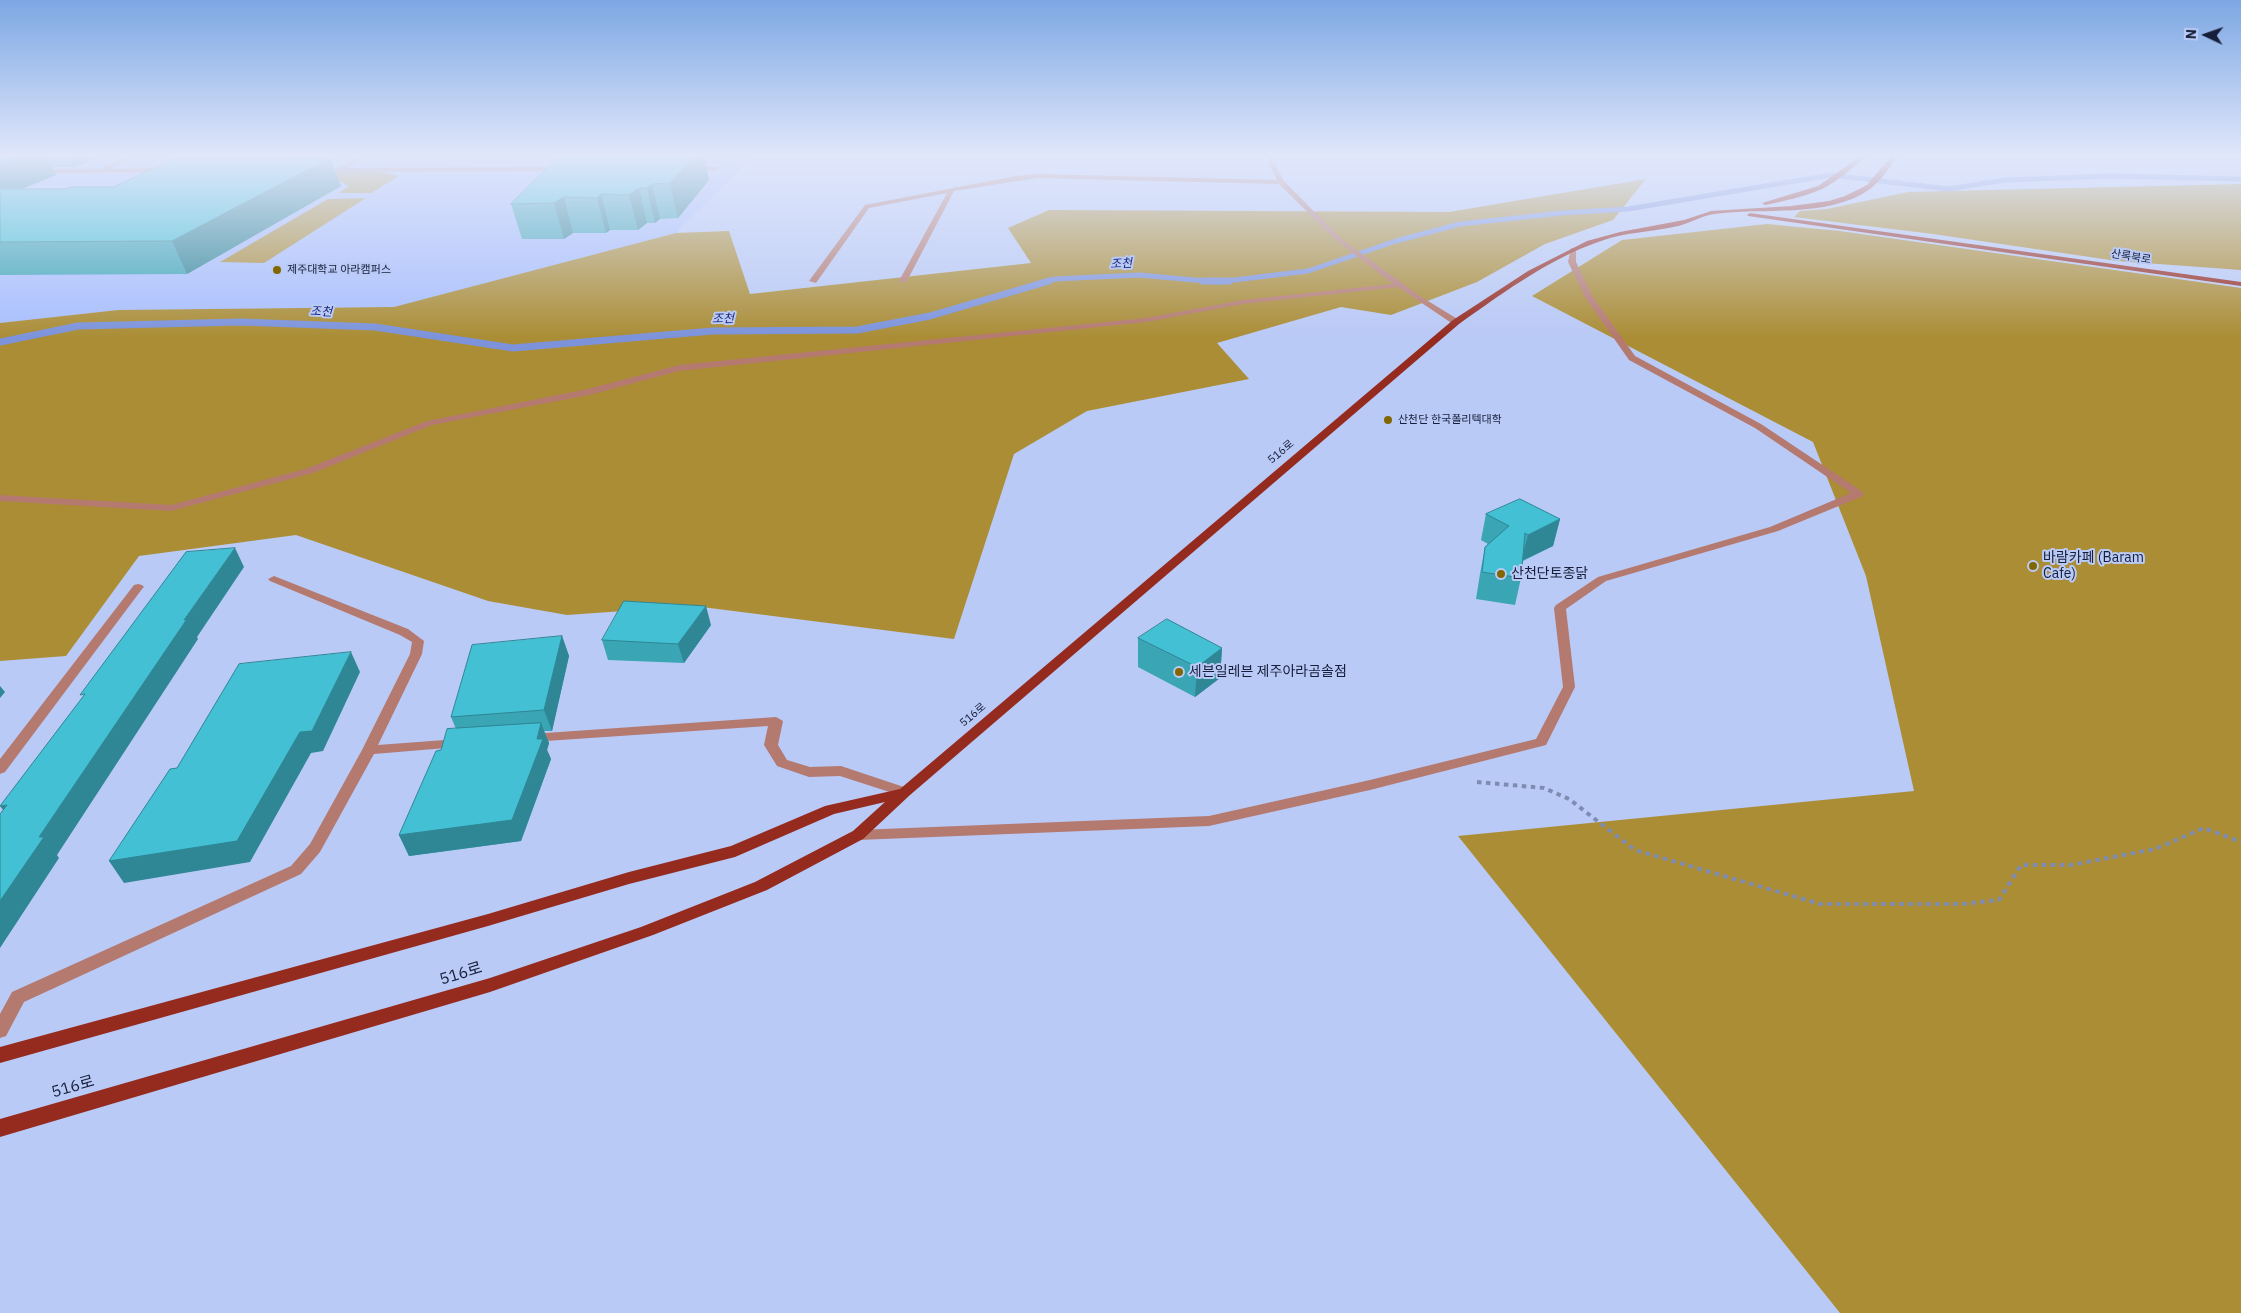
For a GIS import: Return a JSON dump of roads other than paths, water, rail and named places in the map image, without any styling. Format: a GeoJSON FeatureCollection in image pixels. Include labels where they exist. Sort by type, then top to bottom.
{"type":"FeatureCollection","features":[{"type":"Feature","properties":{"kind":"main road","name":"516로"},"geometry":{"type":"LineString","coordinates":[[0,1128],[527,972],[647,931],[761,886],[858,835],[905,792],[1456,322],[1502,290],[1573,249],[1611,236],[1686,222],[1707,215]]}},
{"type":"Feature","properties":{"kind":"main road","name":"산록북로"},"geometry":{"type":"LineString","coordinates":[[1750,215],[2241,284]]}},
{"type":"Feature","properties":{"kind":"main road","name":"516로"},"geometry":{"type":"LineString","coordinates":[[0,1055],[488,920],[629,878],[735,851],[830,810],[905,792]]}},
{"type":"Feature","properties":{"kind":"street"},"geometry":{"type":"LineString","coordinates":[[813,281],[861,215]]}},
{"type":"Feature","properties":{"kind":"street"},"geometry":{"type":"LineString","coordinates":[[903,281],[938,215]]}},
{"type":"Feature","properties":{"kind":"street"},"geometry":{"type":"LineString","coordinates":[[1314,215],[1338,239],[1400,285],[1456,322]]}},
{"type":"Feature","properties":{"kind":"street"},"geometry":{"type":"LineString","coordinates":[[858,835],[1209,821],[1370,785],[1541,742],[1569,687],[1560,608],[1602,579],[1774,529],[1859,494],[1758,426],[1632,358],[1589,298],[1572,262],[1573,249]]}},
{"type":"Feature","properties":{"kind":"street"},"geometry":{"type":"LineString","coordinates":[[0,498],[171,508],[309,471],[430,423],[589,392],[679,368],[1146,320],[1243,302],[1400,285]]}},
{"type":"Feature","properties":{"kind":"street"},"geometry":{"type":"LineString","coordinates":[[0,1031],[18,997],[296,870],[314,848],[369,750],[416,654],[418,641],[404,632],[274,579]]}},
{"type":"Feature","properties":{"kind":"street"},"geometry":{"type":"LineString","coordinates":[[0,769],[138,587]]}},
{"type":"Feature","properties":{"kind":"street"},"geometry":{"type":"LineString","coordinates":[[518,739],[776,721],[771,745],[782,763],[809,772],[841,772],[905,792]]}},
{"type":"Feature","properties":{"kind":"street"},"geometry":{"type":"LineString","coordinates":[[369,750],[468,743]]}},
{"type":"Feature","properties":{"kind":"waterway","name":"조천"},"geometry":{"type":"LineString","coordinates":[[1226,281],[1308,271],[1396,241],[1460,224],[1541,215]]}},
{"type":"Feature","properties":{"kind":"waterway","name":"조천"},"geometry":{"type":"LineString","coordinates":[[1045,282],[1055,279],[1139,275],[1206,281]]}},
{"type":"Feature","properties":{"kind":"waterway","name":"조천"},"geometry":{"type":"LineString","coordinates":[[0,342],[78,326],[241,322],[375,327],[513,348],[713,331],[857,330],[930,316],[1049,281]]}},
{"type":"Feature","properties":{"kind":"waterway","name":"조천"},"geometry":{"type":"LineString","coordinates":[[1206,281],[1226,281]]}},
{"type":"Feature","properties":{"kind":"waterway","name":"조천"},"geometry":{"type":"LineString","coordinates":[[1206,281],[1217,282]]}},
{"type":"Feature","properties":{"kind":"waterway","name":"조천"},"geometry":{"type":"LineString","coordinates":[[1218,282],[1226,281]]}},
{"type":"Feature","properties":{"kind":"place","name":"제주대학교 아라캠퍼스"},"geometry":{"type":"Point","coordinates":[277,270]}},
{"type":"Feature","properties":{"kind":"place","name":"산천단 한국폴리텍대학"},"geometry":{"type":"Point","coordinates":[1388,420]}},
{"type":"Feature","properties":{"kind":"place","name":"바람카페 (Baram Cafe)"},"geometry":{"type":"Point","coordinates":[2033,566]}},
{"type":"Feature","properties":{"kind":"place","name":"산천단토종닭"},"geometry":{"type":"Point","coordinates":[1501,574]}},
{"type":"Feature","properties":{"kind":"place","name":"세븐일레븐 제주아라곰솔점"},"geometry":{"type":"Point","coordinates":[1179,672]}}]}
